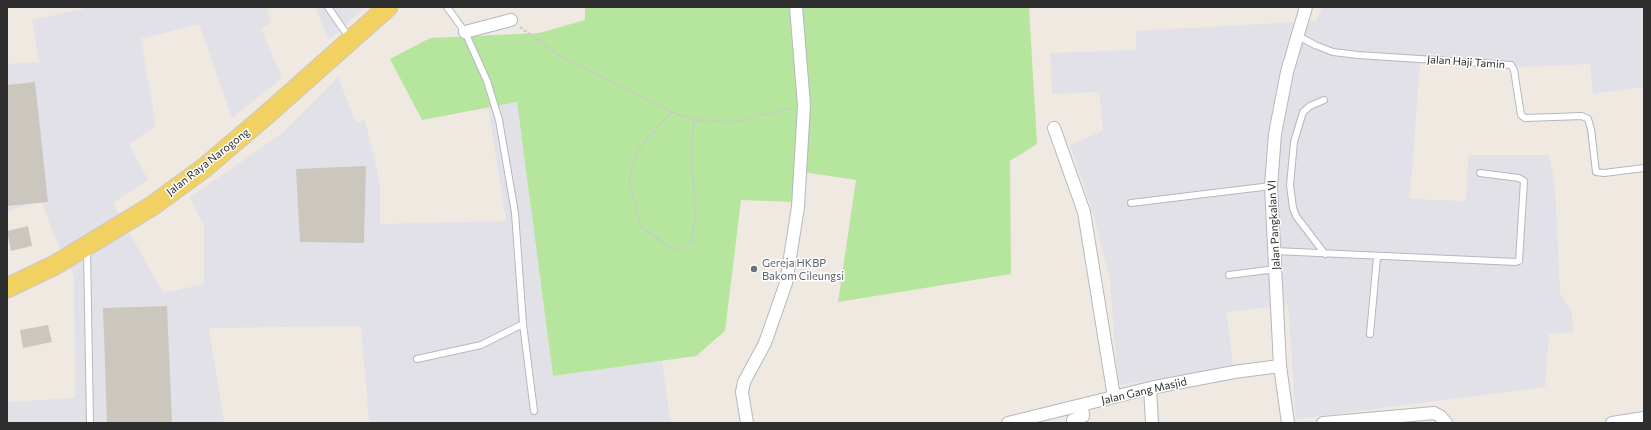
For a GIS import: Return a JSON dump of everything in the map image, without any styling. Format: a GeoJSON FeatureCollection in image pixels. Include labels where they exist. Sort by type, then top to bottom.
{"type":"FeatureCollection","features":[{"type":"Feature","properties":{"kind":"main road","name":"Jalan Raya Narogong"},"geometry":{"type":"LineString","coordinates":[[7,288],[87,247],[152,206],[204,168],[388,7]]}},
{"type":"Feature","properties":{"kind":"street"},"geometry":{"type":"LineString","coordinates":[[747,423],[742,392],[744,382],[765,343],[786,283],[798,207],[804,105],[796,7]]}},
{"type":"Feature","properties":{"kind":"street","name":"Jalan Pangkalan VI"},"geometry":{"type":"LineString","coordinates":[[1288,423],[1280,366],[1271,186],[1275,134],[1287,72],[1306,7]]}},
{"type":"Feature","properties":{"kind":"street"},"geometry":{"type":"LineString","coordinates":[[465,32],[511,20]]}},
{"type":"Feature","properties":{"kind":"street"},"geometry":{"type":"LineString","coordinates":[[1054,128],[1084,212],[1114,397]]}},
{"type":"Feature","properties":{"kind":"street","name":"Jalan Gang Masjid"},"geometry":{"type":"LineString","coordinates":[[1008,423],[1150,388],[1234,372],[1280,366]]}},
{"type":"Feature","properties":{"kind":"street"},"geometry":{"type":"LineString","coordinates":[[1150,388],[1152,423]]}},
{"type":"Feature","properties":{"kind":"street"},"geometry":{"type":"LineString","coordinates":[[1073,423],[1073,420],[1083,416],[1082,405]]}},
{"type":"Feature","properties":{"kind":"street"},"geometry":{"type":"LineString","coordinates":[[1323,423],[1434,413],[1440,416],[1446,423]]}},
{"type":"Feature","properties":{"kind":"street"},"geometry":{"type":"LineString","coordinates":[[1612,423],[1644,418]]}},
{"type":"Feature","properties":{"kind":"lane"},"geometry":{"type":"LineString","coordinates":[[328,7],[351,40]]}},
{"type":"Feature","properties":{"kind":"lane"},"geometry":{"type":"LineString","coordinates":[[447,7],[465,32],[488,81],[499,120],[515,213],[523,324],[534,411]]}},
{"type":"Feature","properties":{"kind":"lane","name":"Jalan Haji Tamin"},"geometry":{"type":"LineString","coordinates":[[1298,36],[1333,52],[1511,65],[1514,70],[1521,116],[1525,118],[1582,116],[1588,119],[1592,129],[1596,172],[1604,173],[1644,168]]}},
{"type":"Feature","properties":{"kind":"lane"},"geometry":{"type":"LineString","coordinates":[[1324,100],[1310,106],[1303,112],[1294,142],[1290,185],[1293,208],[1296,216],[1325,254]]}},
{"type":"Feature","properties":{"kind":"lane"},"geometry":{"type":"LineString","coordinates":[[1275,251],[1377,257],[1518,262],[1524,181],[1519,178],[1480,173]]}},
{"type":"Feature","properties":{"kind":"lane"},"geometry":{"type":"LineString","coordinates":[[1131,203],[1271,186]]}},
{"type":"Feature","properties":{"kind":"lane"},"geometry":{"type":"LineString","coordinates":[[87,247],[90,423]]}},
{"type":"Feature","properties":{"kind":"lane"},"geometry":{"type":"LineString","coordinates":[[1370,334],[1377,257]]}},
{"type":"Feature","properties":{"kind":"lane"},"geometry":{"type":"LineString","coordinates":[[1229,275],[1276,269]]}},
{"type":"Feature","properties":{"kind":"lane"},"geometry":{"type":"LineString","coordinates":[[417,359],[481,345],[523,324]]}},
{"type":"Feature","properties":{"kind":"path"},"geometry":{"type":"LineString","coordinates":[[511,20],[560,56],[672,112],[694,120],[734,122],[804,105]]}},
{"type":"Feature","properties":{"kind":"path"},"geometry":{"type":"LineString","coordinates":[[672,112],[638,149],[630,179],[641,227],[674,250],[691,242],[695,219],[692,150],[694,120]]}},
{"type":"Feature","properties":{"kind":"shaded area"},"geometry":{"type":"Polygon","coordinates":[[[91,7],[267,7],[271,23],[261,28],[282,78],[232,118],[199,24],[141,39],[156,126],[129,144],[148,180],[113,203],[163,293],[204,284],[204,227],[190,197],[281,134],[338,77],[356,123],[365,120],[380,182],[380,224],[506,221],[488,107],[517,102],[553,376],[662,361],[671,423],[369,423],[361,326],[209,328],[224,422],[7,423],[7,402],[75,398],[74,276],[54,235],[41,200],[7,212],[7,64],[39,62],[32,20],[91,7]]]}},
{"type":"Feature","properties":{"kind":"shaded area"},"geometry":{"type":"Polygon","coordinates":[[[315,7],[365,7],[329,40],[315,7]]]}},
{"type":"Feature","properties":{"kind":"shaded area"},"geometry":{"type":"Polygon","coordinates":[[[1322,7],[1644,7],[1644,87],[1593,94],[1590,64],[1503,68],[1420,63],[1410,199],[1466,201],[1468,155],[1549,155],[1555,185],[1560,293],[1572,312],[1573,332],[1549,334],[1545,387],[1296,419],[1288,305],[1227,312],[1233,368],[1118,385],[1110,281],[1094,216],[1070,145],[1103,131],[1099,92],[1052,94],[1050,53],[1136,50],[1136,31],[1317,21],[1322,7]]]}},
{"type":"Feature","properties":{"kind":"green space"},"geometry":{"type":"Polygon","coordinates":[[[585,7],[1029,7],[1037,144],[1010,161],[1011,274],[838,302],[856,180],[803,172],[794,202],[741,200],[725,331],[696,356],[553,376],[517,102],[422,120],[390,59],[430,38],[539,33],[585,20],[585,7]]]}},
{"type":"Feature","properties":{"kind":"building"},"geometry":{"type":"Polygon","coordinates":[[[35,82],[48,202],[7,206],[7,85],[35,82]]]}},
{"type":"Feature","properties":{"kind":"building"},"geometry":{"type":"Polygon","coordinates":[[[366,166],[364,243],[300,242],[296,169],[366,166]]]}},
{"type":"Feature","properties":{"kind":"building"},"geometry":{"type":"Polygon","coordinates":[[[28,226],[32,246],[11,251],[7,231],[28,226]]]}},
{"type":"Feature","properties":{"kind":"building"},"geometry":{"type":"Polygon","coordinates":[[[167,306],[172,423],[107,423],[103,308],[167,306]]]}},
{"type":"Feature","properties":{"kind":"building"},"geometry":{"type":"Polygon","coordinates":[[[48,325],[52,342],[23,348],[20,330],[48,325]]]}},
{"type":"Feature","properties":{"kind":"place","name":"Gereja HKBP Bakom Cileungsi"},"geometry":{"type":"Point","coordinates":[754,269]}}]}
